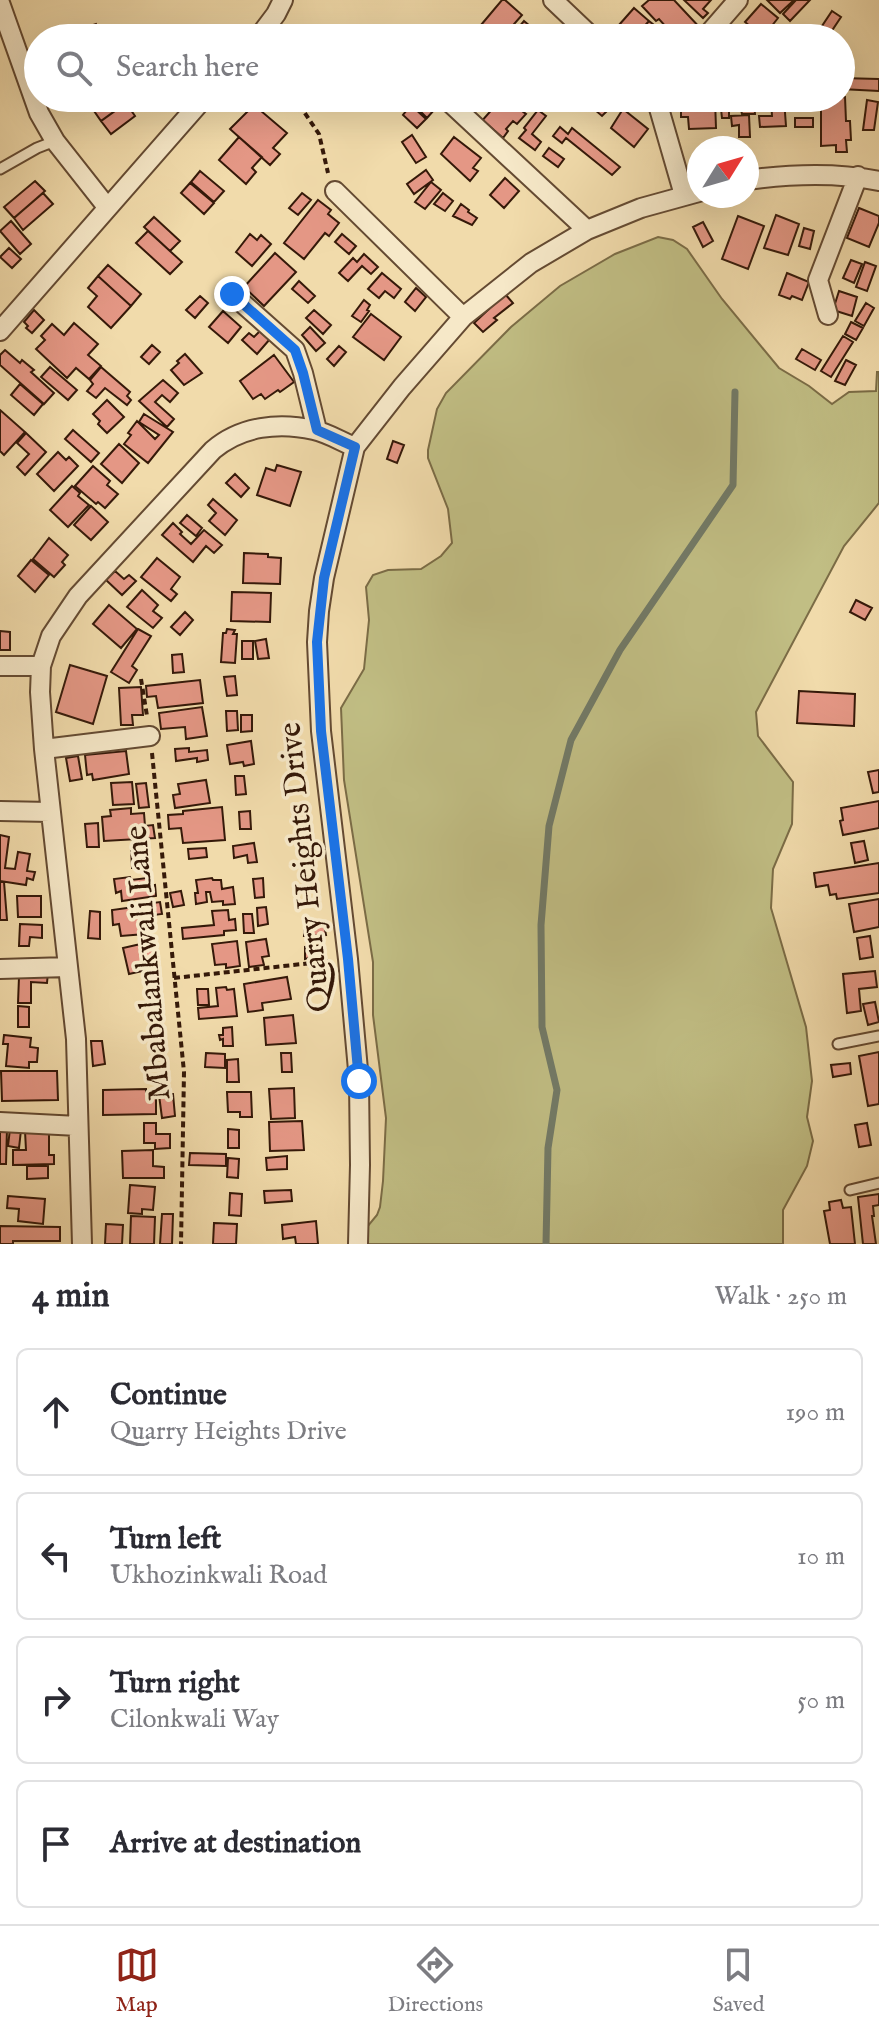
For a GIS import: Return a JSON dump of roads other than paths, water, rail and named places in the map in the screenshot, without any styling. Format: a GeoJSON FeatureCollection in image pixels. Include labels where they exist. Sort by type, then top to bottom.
{"type":"FeatureCollection","features":[{"type":"Feature","properties":{"kind":"street"},"geometry":{"type":"LineString","coordinates":[[267,24],[283,0]]}},
{"type":"Feature","properties":{"kind":"street"},"geometry":{"type":"LineString","coordinates":[[553,0],[578,24]]}},
{"type":"Feature","properties":{"kind":"street"},"geometry":{"type":"LineString","coordinates":[[717,24],[738,0]]}},
{"type":"Feature","properties":{"kind":"street"},"geometry":{"type":"LineString","coordinates":[[0,3],[24,71]]}},
{"type":"Feature","properties":{"kind":"street"},"geometry":{"type":"LineString","coordinates":[[39,112],[55,141],[107,207]]}},
{"type":"Feature","properties":{"kind":"street"},"geometry":{"type":"LineString","coordinates":[[0,331],[192,112]]}},
{"type":"Feature","properties":{"kind":"street"},"geometry":{"type":"LineString","coordinates":[[460,112],[587,230]]}},
{"type":"Feature","properties":{"kind":"street"},"geometry":{"type":"LineString","coordinates":[[661,112],[687,180]]}},
{"type":"Feature","properties":{"kind":"street"},"geometry":{"type":"LineString","coordinates":[[759,179],[800,175],[858,176],[879,181]]}},
{"type":"Feature","properties":{"kind":"street"},"geometry":{"type":"LineString","coordinates":[[828,315],[818,280],[858,176]]}},
{"type":"Feature","properties":{"kind":"street"},"geometry":{"type":"LineString","coordinates":[[335,191],[463,317]]}},
{"type":"Feature","properties":{"kind":"street","name":"Quarry Heights Drive"},"geometry":{"type":"LineString","coordinates":[[358,1244],[359,1081],[321,731],[317,642],[324,578],[355,447],[463,317],[531,263],[587,230],[641,208],[687,194]]}},
{"type":"Feature","properties":{"kind":"street"},"geometry":{"type":"LineString","coordinates":[[232,294],[295,350],[317,430]]}},
{"type":"Feature","properties":{"kind":"street"},"geometry":{"type":"LineString","coordinates":[[82,1244],[76,1039],[50,812],[40,692],[41,666],[51,636],[78,596],[224,440],[264,427],[283,426],[317,430],[355,447]]}},
{"type":"Feature","properties":{"kind":"street"},"geometry":{"type":"LineString","coordinates":[[0,666],[41,666]]}},
{"type":"Feature","properties":{"kind":"street"},"geometry":{"type":"LineString","coordinates":[[44,749],[150,736]]}},
{"type":"Feature","properties":{"kind":"street"},"geometry":{"type":"LineString","coordinates":[[0,811],[50,812]]}},
{"type":"Feature","properties":{"kind":"street"},"geometry":{"type":"LineString","coordinates":[[0,969],[67,967]]}},
{"type":"Feature","properties":{"kind":"street"},"geometry":{"type":"LineString","coordinates":[[0,1122],[78,1126]]}},
{"type":"Feature","properties":{"kind":"lane"},"geometry":{"type":"LineString","coordinates":[[0,169],[55,141]]}},
{"type":"Feature","properties":{"kind":"lane"},"geometry":{"type":"LineString","coordinates":[[838,1044],[879,1036]]}},
{"type":"Feature","properties":{"kind":"lane"},"geometry":{"type":"LineString","coordinates":[[850,1190],[879,1183]]}},
{"type":"Feature","properties":{"kind":"waterway"},"geometry":{"type":"LineString","coordinates":[[546,1244],[548,1148],[557,1090],[542,1027],[541,925],[549,826],[571,740],[620,650],[733,485],[735,392]]}}]}
